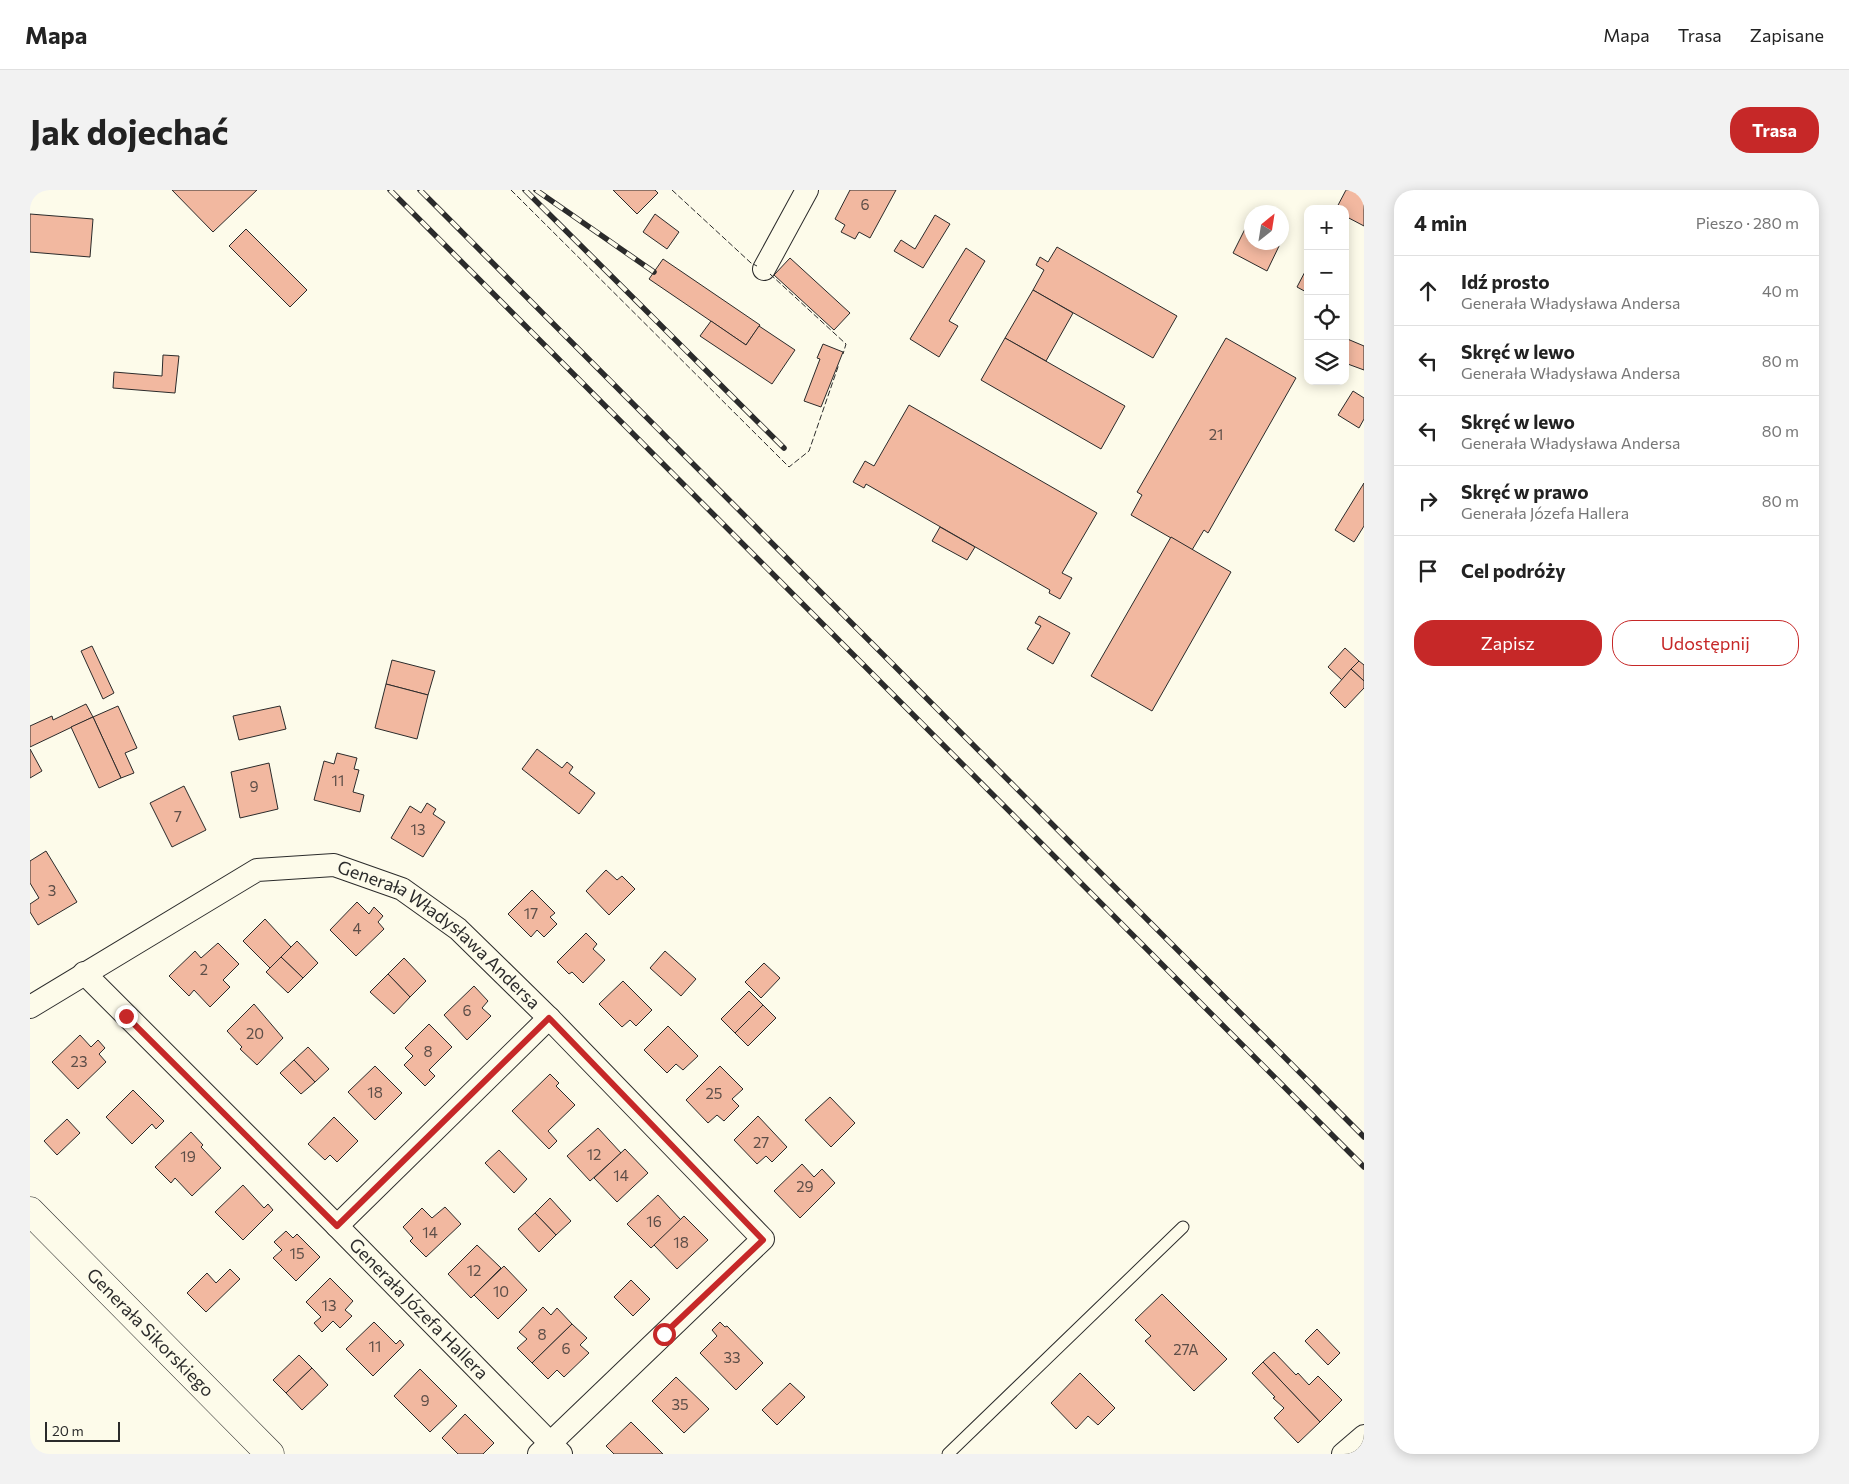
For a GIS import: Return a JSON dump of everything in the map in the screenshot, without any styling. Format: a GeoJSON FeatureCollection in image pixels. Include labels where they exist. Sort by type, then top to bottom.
{"type":"FeatureCollection","features":[{"type":"Feature","properties":{"kind":"street"},"geometry":{"type":"LineString","coordinates":[[764,269],[807,190]]}},
{"type":"Feature","properties":{"kind":"street","name":"Generała Władysława Andersa"},"geometry":{"type":"LineString","coordinates":[[30,1007],[257,870],[334,865],[402,889],[458,929],[549,1018],[763,1240],[550,1450]]}},
{"type":"Feature","properties":{"kind":"street","name":"Generała Józefa Hallera"},"geometry":{"type":"LineString","coordinates":[[84,974],[337,1226],[550,1450]]}},
{"type":"Feature","properties":{"kind":"street","name":"Generała Władysława Andersa"},"geometry":{"type":"LineString","coordinates":[[337,1226],[549,1018]]}},
{"type":"Feature","properties":{"kind":"street","name":"Generała Sikorskiego"},"geometry":{"type":"LineString","coordinates":[[30,1211],[270,1454]]}},
{"type":"Feature","properties":{"kind":"street"},"geometry":{"type":"LineString","coordinates":[[1343,1454],[1364,1436]]}},
{"type":"Feature","properties":{"kind":"lane"},"geometry":{"type":"LineString","coordinates":[[948,1454],[1183,1227]]}},
{"type":"Feature","properties":{"kind":"building"},"geometry":{"type":"Polygon","coordinates":[[[172,190],[257,190],[213,232],[172,190]]]}},
{"type":"Feature","properties":{"kind":"building"},"geometry":{"type":"Polygon","coordinates":[[[613,190],[655,190],[658,193],[637,214],[613,190]]]}},
{"type":"Feature","properties":{"kind":"building"},"geometry":{"type":"Polygon","coordinates":[[[850,190],[896,190],[870,238],[859,232],[855,239],[841,232],[845,225],[835,219],[850,190]]]}},
{"type":"Feature","properties":{"kind":"building"},"geometry":{"type":"Polygon","coordinates":[[[1346,190],[1364,190],[1364,226],[1349,218],[1349,205],[1338,205],[1346,190]]]}},
{"type":"Feature","properties":{"kind":"building"},"geometry":{"type":"Polygon","coordinates":[[[30,214],[93,219],[90,257],[30,252],[30,214]]]}},
{"type":"Feature","properties":{"kind":"building"},"geometry":{"type":"Polygon","coordinates":[[[655,214],[679,232],[667,249],[643,232],[655,214]]]}},
{"type":"Feature","properties":{"kind":"building"},"geometry":{"type":"Polygon","coordinates":[[[935,215],[950,224],[923,268],[894,251],[901,240],[915,249],[935,215]]]}},
{"type":"Feature","properties":{"kind":"building"},"geometry":{"type":"Polygon","coordinates":[[[246,229],[307,290],[290,307],[229,246],[246,229]]]}},
{"type":"Feature","properties":{"kind":"building"},"geometry":{"type":"Polygon","coordinates":[[[1244,231],[1244,250],[1277,250],[1267,271],[1233,253],[1244,231]]]}},
{"type":"Feature","properties":{"kind":"building"},"geometry":{"type":"Polygon","coordinates":[[[1057,247],[1177,316],[1153,358],[1033,290],[1044,270],[1036,265],[1040,257],[1048,262],[1057,247]]]}},
{"type":"Feature","properties":{"kind":"building"},"geometry":{"type":"Polygon","coordinates":[[[966,248],[985,261],[949,321],[958,326],[939,357],[910,339],[966,248]]]}},
{"type":"Feature","properties":{"kind":"building"},"geometry":{"type":"Polygon","coordinates":[[[790,258],[850,313],[834,330],[774,275],[790,258]]]}},
{"type":"Feature","properties":{"kind":"building"},"geometry":{"type":"Polygon","coordinates":[[[663,259],[760,325],[746,345],[649,279],[663,259]]]}},
{"type":"Feature","properties":{"kind":"building"},"geometry":{"type":"Polygon","coordinates":[[[1304,274],[1304,291],[1297,287],[1304,274]]]}},
{"type":"Feature","properties":{"kind":"building"},"geometry":{"type":"Polygon","coordinates":[[[1033,290],[1073,313],[1046,361],[1005,338],[1033,290]]]}},
{"type":"Feature","properties":{"kind":"building"},"geometry":{"type":"Polygon","coordinates":[[[711,321],[746,345],[759,326],[795,350],[772,384],[700,336],[711,321]]]}},
{"type":"Feature","properties":{"kind":"building"},"geometry":{"type":"Polygon","coordinates":[[[1005,338],[1125,406],[1101,449],[981,380],[1005,338]]]}},
{"type":"Feature","properties":{"kind":"building"},"geometry":{"type":"Polygon","coordinates":[[[1226,338],[1296,378],[1208,533],[1204,530],[1192,550],[1131,515],[1142,495],[1137,492],[1226,338]]]}},
{"type":"Feature","properties":{"kind":"building"},"geometry":{"type":"Polygon","coordinates":[[[1349,340],[1364,346],[1364,370],[1349,364],[1349,340]]]}},
{"type":"Feature","properties":{"kind":"building"},"geometry":{"type":"Polygon","coordinates":[[[823,344],[843,352],[821,407],[804,401],[820,359],[817,358],[823,344]]]}},
{"type":"Feature","properties":{"kind":"building"},"geometry":{"type":"Polygon","coordinates":[[[163,355],[179,356],[175,393],[113,388],[114,372],[162,376],[163,355]]]}},
{"type":"Feature","properties":{"kind":"building"},"geometry":{"type":"Polygon","coordinates":[[[1353,391],[1364,398],[1364,419],[1359,428],[1338,415],[1353,391]]]}},
{"type":"Feature","properties":{"kind":"building"},"geometry":{"type":"Polygon","coordinates":[[[909,405],[1097,513],[1062,573],[1072,578],[1060,599],[1049,593],[1050,590],[866,484],[864,488],[853,482],[865,461],[874,466],[909,405]]]}},
{"type":"Feature","properties":{"kind":"building"},"geometry":{"type":"Polygon","coordinates":[[[1364,483],[1364,526],[1354,542],[1335,530],[1364,483]]]}},
{"type":"Feature","properties":{"kind":"building"},"geometry":{"type":"Polygon","coordinates":[[[940,527],[975,547],[967,560],[932,541],[940,527]]]}},
{"type":"Feature","properties":{"kind":"building"},"geometry":{"type":"Polygon","coordinates":[[[1171,537],[1231,572],[1152,711],[1091,676],[1171,537]]]}},
{"type":"Feature","properties":{"kind":"building"},"geometry":{"type":"Polygon","coordinates":[[[1039,616],[1070,633],[1053,664],[1027,649],[1041,626],[1035,623],[1039,616]]]}},
{"type":"Feature","properties":{"kind":"building"},"geometry":{"type":"Polygon","coordinates":[[[92,646],[114,693],[103,699],[81,651],[92,646]]]}},
{"type":"Feature","properties":{"kind":"building"},"geometry":{"type":"Polygon","coordinates":[[[1345,648],[1359,661],[1342,680],[1328,667],[1345,648]]]}},
{"type":"Feature","properties":{"kind":"building"},"geometry":{"type":"Polygon","coordinates":[[[392,660],[435,671],[428,695],[386,684],[392,660]]]}},
{"type":"Feature","properties":{"kind":"building"},"geometry":{"type":"Polygon","coordinates":[[[1359,661],[1364,665],[1364,681],[1351,669],[1359,661]]]}},
{"type":"Feature","properties":{"kind":"building"},"geometry":{"type":"Polygon","coordinates":[[[1351,669],[1364,681],[1364,688],[1345,708],[1330,693],[1351,669]]]}},
{"type":"Feature","properties":{"kind":"building"},"geometry":{"type":"Polygon","coordinates":[[[386,684],[428,695],[417,739],[375,728],[386,684]]]}},
{"type":"Feature","properties":{"kind":"building"},"geometry":{"type":"Polygon","coordinates":[[[86,704],[93,717],[30,747],[30,726],[52,716],[53,720],[86,704]]]}},
{"type":"Feature","properties":{"kind":"building"},"geometry":{"type":"Polygon","coordinates":[[[118,706],[137,748],[125,753],[134,773],[121,778],[93,717],[118,706]]]}},
{"type":"Feature","properties":{"kind":"building"},"geometry":{"type":"Polygon","coordinates":[[[280,706],[286,729],[239,740],[233,716],[280,706]]]}},
{"type":"Feature","properties":{"kind":"building"},"geometry":{"type":"Polygon","coordinates":[[[93,717],[121,778],[99,788],[71,727],[93,717]]]}},
{"type":"Feature","properties":{"kind":"building"},"geometry":{"type":"Polygon","coordinates":[[[30,749],[42,771],[30,778],[30,749]]]}},
{"type":"Feature","properties":{"kind":"building"},"geometry":{"type":"Polygon","coordinates":[[[537,749],[562,768],[567,762],[573,767],[569,773],[595,793],[579,814],[522,769],[537,749]]]}},
{"type":"Feature","properties":{"kind":"building"},"geometry":{"type":"Polygon","coordinates":[[[337,753],[357,758],[354,769],[359,770],[353,792],[364,795],[360,812],[314,800],[324,761],[334,764],[337,753]]]}},
{"type":"Feature","properties":{"kind":"building"},"geometry":{"type":"Polygon","coordinates":[[[269,763],[278,809],[240,818],[231,772],[269,763]]]}},
{"type":"Feature","properties":{"kind":"building"},"geometry":{"type":"Polygon","coordinates":[[[184,786],[206,830],[172,847],[150,803],[184,786]]]}},
{"type":"Feature","properties":{"kind":"building"},"geometry":{"type":"Polygon","coordinates":[[[427,803],[436,809],[433,814],[445,822],[423,857],[391,838],[410,806],[421,813],[427,803]]]}},
{"type":"Feature","properties":{"kind":"building"},"geometry":{"type":"Polygon","coordinates":[[[46,851],[77,902],[38,925],[30,912],[30,904],[39,898],[30,883],[30,861],[46,851]]]}},
{"type":"Feature","properties":{"kind":"building"},"geometry":{"type":"Polygon","coordinates":[[[606,870],[617,880],[622,876],[635,889],[609,915],[586,891],[606,870]]]}},
{"type":"Feature","properties":{"kind":"building"},"geometry":{"type":"Polygon","coordinates":[[[532,890],[555,913],[550,917],[557,924],[544,937],[537,930],[531,937],[508,914],[532,890]]]}},
{"type":"Feature","properties":{"kind":"building"},"geometry":{"type":"Polygon","coordinates":[[[357,902],[369,914],[374,907],[383,916],[378,922],[384,929],[356,956],[330,930],[357,902]]]}},
{"type":"Feature","properties":{"kind":"building"},"geometry":{"type":"Polygon","coordinates":[[[265,919],[291,947],[270,968],[243,941],[265,919]]]}},
{"type":"Feature","properties":{"kind":"building"},"geometry":{"type":"Polygon","coordinates":[[[586,933],[597,944],[593,949],[605,960],[583,983],[572,972],[569,974],[557,962],[586,933]]]}},
{"type":"Feature","properties":{"kind":"building"},"geometry":{"type":"Polygon","coordinates":[[[297,941],[318,963],[303,978],[281,957],[297,941]]]}},
{"type":"Feature","properties":{"kind":"building"},"geometry":{"type":"Polygon","coordinates":[[[218,943],[239,964],[223,980],[230,987],[210,1007],[194,990],[189,996],[169,976],[195,951],[201,958],[218,943]]]}},
{"type":"Feature","properties":{"kind":"building"},"geometry":{"type":"Polygon","coordinates":[[[665,951],[696,979],[681,996],[650,968],[665,951]]]}},
{"type":"Feature","properties":{"kind":"building"},"geometry":{"type":"Polygon","coordinates":[[[281,957],[303,978],[288,993],[266,972],[281,957]]]}},
{"type":"Feature","properties":{"kind":"building"},"geometry":{"type":"Polygon","coordinates":[[[404,958],[426,981],[410,997],[388,974],[404,958]]]}},
{"type":"Feature","properties":{"kind":"building"},"geometry":{"type":"Polygon","coordinates":[[[764,963],[780,978],[761,998],[745,982],[764,963]]]}},
{"type":"Feature","properties":{"kind":"building"},"geometry":{"type":"Polygon","coordinates":[[[388,974],[410,997],[394,1014],[370,992],[388,974]]]}},
{"type":"Feature","properties":{"kind":"building"},"geometry":{"type":"Polygon","coordinates":[[[623,981],[652,1010],[636,1026],[630,1020],[622,1027],[599,1004],[623,981]]]}},
{"type":"Feature","properties":{"kind":"building"},"geometry":{"type":"Polygon","coordinates":[[[474,986],[488,1001],[482,1008],[491,1016],[467,1040],[444,1015],[474,986]]]}},
{"type":"Feature","properties":{"kind":"building"},"geometry":{"type":"Polygon","coordinates":[[[749,991],[763,1005],[735,1033],[721,1019],[749,991]]]}},
{"type":"Feature","properties":{"kind":"building"},"geometry":{"type":"Polygon","coordinates":[[[254,1004],[283,1038],[257,1065],[240,1049],[242,1047],[227,1031],[254,1004]]]}},
{"type":"Feature","properties":{"kind":"building"},"geometry":{"type":"Polygon","coordinates":[[[763,1005],[776,1018],[748,1046],[735,1033],[763,1005]]]}},
{"type":"Feature","properties":{"kind":"building"},"geometry":{"type":"Polygon","coordinates":[[[429,1024],[452,1047],[429,1070],[435,1076],[425,1086],[404,1065],[413,1056],[405,1048],[429,1024]]]}},
{"type":"Feature","properties":{"kind":"building"},"geometry":{"type":"Polygon","coordinates":[[[668,1026],[698,1056],[683,1070],[676,1064],[667,1073],[644,1050],[668,1026]]]}},
{"type":"Feature","properties":{"kind":"building"},"geometry":{"type":"Polygon","coordinates":[[[80,1035],[91,1047],[98,1040],[105,1048],[99,1054],[106,1062],[78,1089],[52,1062],[80,1035]]]}},
{"type":"Feature","properties":{"kind":"building"},"geometry":{"type":"Polygon","coordinates":[[[308,1047],[329,1069],[315,1082],[294,1060],[308,1047]]]}},
{"type":"Feature","properties":{"kind":"building"},"geometry":{"type":"Polygon","coordinates":[[[294,1060],[315,1082],[301,1094],[280,1073],[294,1060]]]}},
{"type":"Feature","properties":{"kind":"building"},"geometry":{"type":"Polygon","coordinates":[[[375,1066],[402,1093],[375,1120],[348,1092],[375,1066]]]}},
{"type":"Feature","properties":{"kind":"building"},"geometry":{"type":"Polygon","coordinates":[[[720,1066],[743,1089],[732,1099],[739,1106],[724,1121],[717,1115],[708,1123],[686,1100],[720,1066]]]}},
{"type":"Feature","properties":{"kind":"building"},"geometry":{"type":"Polygon","coordinates":[[[550,1074],[559,1083],[556,1086],[575,1105],[548,1131],[557,1141],[549,1149],[512,1111],[550,1074]]]}},
{"type":"Feature","properties":{"kind":"building"},"geometry":{"type":"Polygon","coordinates":[[[133,1090],[164,1121],[156,1129],[152,1124],[132,1144],[106,1117],[133,1090]]]}},
{"type":"Feature","properties":{"kind":"building"},"geometry":{"type":"Polygon","coordinates":[[[830,1097],[855,1123],[831,1147],[805,1120],[830,1097]]]}},
{"type":"Feature","properties":{"kind":"building"},"geometry":{"type":"Polygon","coordinates":[[[758,1116],[787,1147],[772,1162],[766,1156],[757,1164],[734,1140],[758,1116]]]}},
{"type":"Feature","properties":{"kind":"building"},"geometry":{"type":"Polygon","coordinates":[[[334,1117],[358,1141],[337,1162],[330,1155],[325,1160],[308,1144],[334,1117]]]}},
{"type":"Feature","properties":{"kind":"building"},"geometry":{"type":"Polygon","coordinates":[[[67,1119],[80,1133],[57,1155],[44,1141],[67,1119]]]}},
{"type":"Feature","properties":{"kind":"building"},"geometry":{"type":"Polygon","coordinates":[[[598,1128],[621,1153],[590,1181],[567,1156],[598,1128]]]}},
{"type":"Feature","properties":{"kind":"building"},"geometry":{"type":"Polygon","coordinates":[[[191,1132],[203,1145],[201,1147],[221,1168],[192,1196],[175,1178],[171,1183],[155,1167],[191,1132]]]}},
{"type":"Feature","properties":{"kind":"building"},"geometry":{"type":"Polygon","coordinates":[[[625,1149],[648,1173],[617,1202],[594,1178],[625,1149]]]}},
{"type":"Feature","properties":{"kind":"building"},"geometry":{"type":"Polygon","coordinates":[[[499,1150],[527,1179],[514,1193],[485,1163],[499,1150]]]}},
{"type":"Feature","properties":{"kind":"building"},"geometry":{"type":"Polygon","coordinates":[[[802,1164],[814,1177],[822,1169],[835,1183],[800,1218],[774,1191],[802,1164]]]}},
{"type":"Feature","properties":{"kind":"building"},"geometry":{"type":"Polygon","coordinates":[[[243,1185],[264,1208],[268,1204],[273,1210],[243,1240],[215,1212],[243,1185]]]}},
{"type":"Feature","properties":{"kind":"building"},"geometry":{"type":"Polygon","coordinates":[[[658,1195],[681,1220],[651,1248],[627,1224],[658,1195]]]}},
{"type":"Feature","properties":{"kind":"building"},"geometry":{"type":"Polygon","coordinates":[[[550,1198],[571,1221],[556,1235],[535,1213],[550,1198]]]}},
{"type":"Feature","properties":{"kind":"building"},"geometry":{"type":"Polygon","coordinates":[[[445,1207],[461,1224],[426,1257],[410,1241],[413,1238],[403,1227],[422,1208],[432,1218],[445,1207]]]}},
{"type":"Feature","properties":{"kind":"building"},"geometry":{"type":"Polygon","coordinates":[[[535,1213],[556,1235],[539,1252],[518,1229],[535,1213]]]}},
{"type":"Feature","properties":{"kind":"building"},"geometry":{"type":"Polygon","coordinates":[[[684,1216],[708,1240],[677,1269],[654,1245],[684,1216]]]}},
{"type":"Feature","properties":{"kind":"building"},"geometry":{"type":"Polygon","coordinates":[[[286,1231],[293,1238],[297,1234],[320,1257],[296,1281],[273,1258],[282,1250],[274,1242],[286,1231]]]}},
{"type":"Feature","properties":{"kind":"building"},"geometry":{"type":"Polygon","coordinates":[[[477,1245],[501,1268],[471,1298],[448,1274],[477,1245]]]}},
{"type":"Feature","properties":{"kind":"building"},"geometry":{"type":"Polygon","coordinates":[[[504,1266],[527,1290],[498,1319],[474,1295],[504,1266]]]}},
{"type":"Feature","properties":{"kind":"building"},"geometry":{"type":"Polygon","coordinates":[[[230,1269],[240,1279],[206,1312],[187,1293],[207,1273],[216,1283],[230,1269]]]}},
{"type":"Feature","properties":{"kind":"building"},"geometry":{"type":"Polygon","coordinates":[[[330,1278],[353,1301],[345,1310],[352,1316],[340,1328],[333,1321],[322,1332],[314,1323],[321,1317],[306,1302],[330,1278]]]}},
{"type":"Feature","properties":{"kind":"building"},"geometry":{"type":"Polygon","coordinates":[[[631,1280],[650,1299],[633,1316],[614,1297],[631,1280]]]}},
{"type":"Feature","properties":{"kind":"building"},"geometry":{"type":"Polygon","coordinates":[[[1162,1294],[1227,1359],[1194,1391],[1145,1341],[1151,1336],[1135,1320],[1162,1294]]]}},
{"type":"Feature","properties":{"kind":"building"},"geometry":{"type":"Polygon","coordinates":[[[543,1307],[551,1315],[557,1308],[572,1324],[532,1363],[517,1348],[527,1339],[519,1332],[543,1307]]]}},
{"type":"Feature","properties":{"kind":"building"},"geometry":{"type":"Polygon","coordinates":[[[374,1322],[396,1344],[400,1340],[404,1345],[373,1376],[346,1349],[374,1322]]]}},
{"type":"Feature","properties":{"kind":"building"},"geometry":{"type":"Polygon","coordinates":[[[720,1322],[725,1327],[727,1326],[763,1363],[736,1390],[700,1353],[717,1336],[712,1330],[720,1322]]]}},
{"type":"Feature","properties":{"kind":"building"},"geometry":{"type":"Polygon","coordinates":[[[572,1324],[587,1338],[580,1345],[589,1353],[564,1377],[557,1370],[548,1379],[532,1363],[572,1324]]]}},
{"type":"Feature","properties":{"kind":"building"},"geometry":{"type":"Polygon","coordinates":[[[1317,1329],[1340,1353],[1328,1365],[1305,1341],[1317,1329]]]}},
{"type":"Feature","properties":{"kind":"building"},"geometry":{"type":"Polygon","coordinates":[[[1274,1352],[1296,1375],[1298,1373],[1309,1385],[1318,1376],[1342,1400],[1320,1422],[1263,1362],[1274,1352]]]}},
{"type":"Feature","properties":{"kind":"building"},"geometry":{"type":"Polygon","coordinates":[[[299,1355],[312,1368],[286,1393],[273,1380],[299,1355]]]}},
{"type":"Feature","properties":{"kind":"building"},"geometry":{"type":"Polygon","coordinates":[[[1263,1362],[1320,1422],[1298,1443],[1274,1418],[1284,1408],[1252,1373],[1263,1362]]]}},
{"type":"Feature","properties":{"kind":"building"},"geometry":{"type":"Polygon","coordinates":[[[312,1368],[328,1385],[302,1410],[286,1393],[312,1368]]]}},
{"type":"Feature","properties":{"kind":"building"},"geometry":{"type":"Polygon","coordinates":[[[420,1369],[457,1406],[430,1432],[394,1396],[420,1369]]]}},
{"type":"Feature","properties":{"kind":"building"},"geometry":{"type":"Polygon","coordinates":[[[1080,1373],[1115,1408],[1098,1425],[1088,1416],[1076,1429],[1051,1403],[1080,1373]]]}},
{"type":"Feature","properties":{"kind":"building"},"geometry":{"type":"Polygon","coordinates":[[[676,1377],[709,1409],[684,1433],[652,1401],[676,1377]]]}},
{"type":"Feature","properties":{"kind":"building"},"geometry":{"type":"Polygon","coordinates":[[[790,1383],[805,1397],[777,1425],[762,1410],[790,1383]]]}},
{"type":"Feature","properties":{"kind":"building"},"geometry":{"type":"Polygon","coordinates":[[[465,1414],[494,1443],[483,1454],[458,1454],[442,1438],[465,1414]]]}},
{"type":"Feature","properties":{"kind":"building"},"geometry":{"type":"Polygon","coordinates":[[[631,1422],[663,1454],[614,1454],[606,1446],[631,1422]]]}},
{"type":"Feature","properties":{"kind":"railway"},"geometry":{"type":"LineString","coordinates":[[390,190],[1364,1167]]}},
{"type":"Feature","properties":{"kind":"railway"},"geometry":{"type":"LineString","coordinates":[[420,190],[1364,1137]]}},
{"type":"Feature","properties":{"kind":"railway"},"geometry":{"type":"LineString","coordinates":[[525,190],[784,448]]}},
{"type":"Feature","properties":{"kind":"railway"},"geometry":{"type":"LineString","coordinates":[[536,190],[654,272]]}},
{"type":"Feature","properties":{"kind":"fence"},"geometry":{"type":"LineString","coordinates":[[511,190],[789,467],[809,451],[839,364]]}},
{"type":"Feature","properties":{"kind":"fence"},"geometry":{"type":"LineString","coordinates":[[672,190],[751,263],[757,266]]}},
{"type":"Feature","properties":{"kind":"fence"},"geometry":{"type":"LineString","coordinates":[[770,274],[846,344],[843,354]]}},
{"type":"Feature","properties":{"kind":"route"},"geometry":{"type":"LineString","coordinates":[[126,1016],[337,1226],[549,1018],[763,1240],[664,1334]]}}]}
